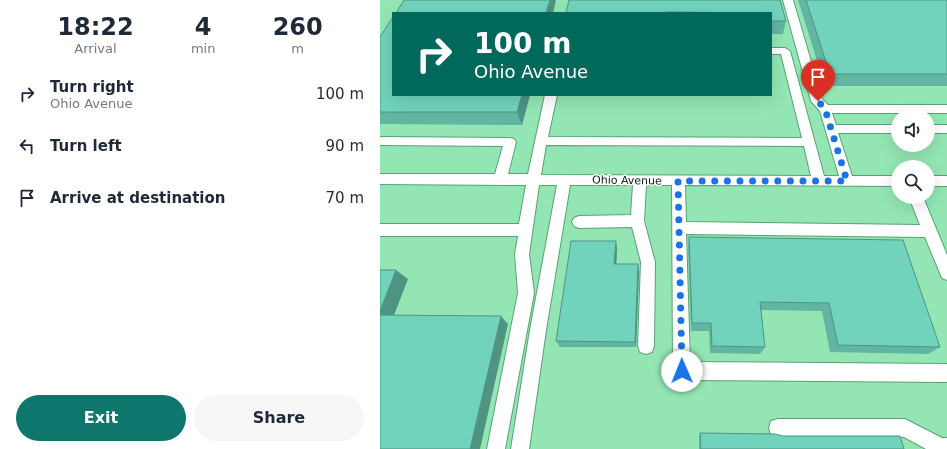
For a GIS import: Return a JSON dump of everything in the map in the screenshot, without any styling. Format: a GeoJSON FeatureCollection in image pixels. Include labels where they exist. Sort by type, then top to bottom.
{"type":"FeatureCollection","features":[{"type":"Feature","properties":{"kind":"street"},"geometry":{"type":"LineString","coordinates":[[788,0],[818,101],[825,109],[847,181]]}},
{"type":"Feature","properties":{"kind":"street"},"geometry":{"type":"LineString","coordinates":[[772,51],[785,51],[819,181]]}},
{"type":"Feature","properties":{"kind":"street"},"geometry":{"type":"LineString","coordinates":[[496,449],[526,293],[522,254],[525,230],[533,180],[551,96]]}},
{"type":"Feature","properties":{"kind":"street"},"geometry":{"type":"LineString","coordinates":[[825,109],[947,109]]}},
{"type":"Feature","properties":{"kind":"street"},"geometry":{"type":"LineString","coordinates":[[831,129],[891,129]]}},
{"type":"Feature","properties":{"kind":"street"},"geometry":{"type":"LineString","coordinates":[[935,129],[947,130]]}},
{"type":"Feature","properties":{"kind":"street"},"geometry":{"type":"LineString","coordinates":[[380,141],[510,142],[500,180]]}},
{"type":"Feature","properties":{"kind":"street"},"geometry":{"type":"LineString","coordinates":[[541,141],[809,142]]}},
{"type":"Feature","properties":{"kind":"street","name":"Ohio Avenue"},"geometry":{"type":"LineString","coordinates":[[380,179],[891,181]]}},
{"type":"Feature","properties":{"kind":"street"},"geometry":{"type":"LineString","coordinates":[[520,449],[538,330],[564,180]]}},
{"type":"Feature","properties":{"kind":"street"},"geometry":{"type":"LineString","coordinates":[[640,180],[637,221],[648,262],[646,346]]}},
{"type":"Feature","properties":{"kind":"street"},"geometry":{"type":"LineString","coordinates":[[678,181],[682,371],[947,373]]}},
{"type":"Feature","properties":{"kind":"street"},"geometry":{"type":"LineString","coordinates":[[935,181],[947,181]]}},
{"type":"Feature","properties":{"kind":"street"},"geometry":{"type":"LineString","coordinates":[[919,204],[947,273]]}},
{"type":"Feature","properties":{"kind":"street"},"geometry":{"type":"LineString","coordinates":[[579,222],[637,221]]}},
{"type":"Feature","properties":{"kind":"street"},"geometry":{"type":"LineString","coordinates":[[679,228],[930,231]]}},
{"type":"Feature","properties":{"kind":"street"},"geometry":{"type":"LineString","coordinates":[[380,230],[525,230]]}},
{"type":"Feature","properties":{"kind":"street"},"geometry":{"type":"LineString","coordinates":[[778,428],[905,428],[943,448]]}},
{"type":"Feature","properties":{"kind":"shaded area"},"geometry":{"type":"Polygon","coordinates":[[[380,0],[947,0],[947,449],[380,449],[380,0]]]}},
{"type":"Feature","properties":{"kind":"building"},"geometry":{"type":"Polygon","coordinates":[[[404,0],[550,0],[546,12],[397,12],[404,0]]]}},
{"type":"Feature","properties":{"kind":"building"},"geometry":{"type":"Polygon","coordinates":[[[569,0],[780,0],[786,21],[772,21],[772,12],[566,12],[569,0]]]}},
{"type":"Feature","properties":{"kind":"building"},"geometry":{"type":"Polygon","coordinates":[[[806,0],[947,0],[947,74],[830,74],[806,0]]]}},
{"type":"Feature","properties":{"kind":"building"},"geometry":{"type":"Polygon","coordinates":[[[392,19],[392,96],[522,96],[517,112],[380,112],[380,37],[392,19]]]}},
{"type":"Feature","properties":{"kind":"building"},"geometry":{"type":"Polygon","coordinates":[[[689,237],[903,240],[940,347],[838,345],[829,303],[760,302],[765,347],[712,346],[711,323],[692,323],[689,237]]]}},
{"type":"Feature","properties":{"kind":"building"},"geometry":{"type":"Polygon","coordinates":[[[571,241],[616,241],[614,264],[638,264],[635,342],[556,341],[571,241]]]}},
{"type":"Feature","properties":{"kind":"building"},"geometry":{"type":"Polygon","coordinates":[[[380,270],[396,270],[380,311],[380,270]]]}},
{"type":"Feature","properties":{"kind":"building"},"geometry":{"type":"Polygon","coordinates":[[[380,315],[501,316],[470,449],[380,449],[380,315]]]}},
{"type":"Feature","properties":{"kind":"building"},"geometry":{"type":"Polygon","coordinates":[[[700,433],[775,434],[783,436],[900,436],[904,449],[701,449],[700,433]]]}},
{"type":"Feature","properties":{"kind":"route"},"geometry":{"type":"LineString","coordinates":[[682,371],[678,181],[847,181],[825,109],[818,101]]}}]}
